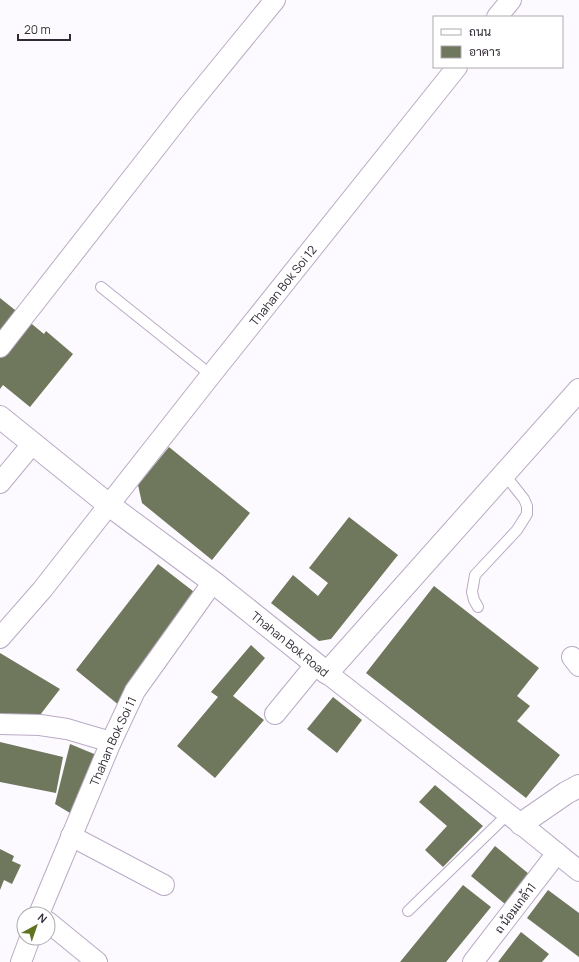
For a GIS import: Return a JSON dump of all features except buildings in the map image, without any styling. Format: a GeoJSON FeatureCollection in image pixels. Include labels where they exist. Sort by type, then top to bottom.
{"type":"FeatureCollection","features":[{"type":"Feature","properties":{"kind":"main road"},"geometry":{"type":"LineString","coordinates":[[321,669],[505,475],[579,390]]}},
{"type":"Feature","properties":{"kind":"main road","name":"Thahan Bok Road"},"geometry":{"type":"LineString","coordinates":[[0,417],[109,504],[213,582],[321,669]]}},
{"type":"Feature","properties":{"kind":"main road"},"geometry":{"type":"LineString","coordinates":[[515,819],[579,786]]}},
{"type":"Feature","properties":{"kind":"street"},"geometry":{"type":"LineString","coordinates":[[0,347],[186,109],[275,0]]}},
{"type":"Feature","properties":{"kind":"street"},"geometry":{"type":"LineString","coordinates":[[498,16],[511,0]]}},
{"type":"Feature","properties":{"kind":"street","name":"Thahan Bok Soi 12"},"geometry":{"type":"LineString","coordinates":[[0,638],[42,590],[211,374],[456,68]]}},
{"type":"Feature","properties":{"kind":"street"},"geometry":{"type":"LineString","coordinates":[[0,483],[32,443]]}},
{"type":"Feature","properties":{"kind":"street","name":"Thahan Bok Soi 11"},"geometry":{"type":"LineString","coordinates":[[42,906],[111,742],[135,691],[213,582]]}},
{"type":"Feature","properties":{"kind":"street"},"geometry":{"type":"LineString","coordinates":[[275,714],[321,669]]}},
{"type":"Feature","properties":{"kind":"street","name":"Thahan Bok Road"},"geometry":{"type":"LineString","coordinates":[[321,669],[515,819],[579,871]]}},
{"type":"Feature","properties":{"kind":"street"},"geometry":{"type":"LineString","coordinates":[[0,724],[40,725],[67,729],[111,742]]}},
{"type":"Feature","properties":{"kind":"street"},"geometry":{"type":"LineString","coordinates":[[71,836],[164,885]]}},
{"type":"Feature","properties":{"kind":"street","name":"ถ น้อมเกล้า1"},"geometry":{"type":"LineString","coordinates":[[473,962],[557,853]]}},
{"type":"Feature","properties":{"kind":"street"},"geometry":{"type":"LineString","coordinates":[[56,929],[97,962]]}},
{"type":"Feature","properties":{"kind":"street"},"geometry":{"type":"LineString","coordinates":[[21,962],[27,946]]}},
{"type":"Feature","properties":{"kind":"lane"},"geometry":{"type":"LineString","coordinates":[[101,287],[211,374]]}},
{"type":"Feature","properties":{"kind":"lane"},"geometry":{"type":"LineString","coordinates":[[478,607],[472,592],[475,575],[517,530],[527,514],[527,506],[524,498],[505,475]]}},
{"type":"Feature","properties":{"kind":"lane"},"geometry":{"type":"LineString","coordinates":[[408,910],[515,819]]}}]}
